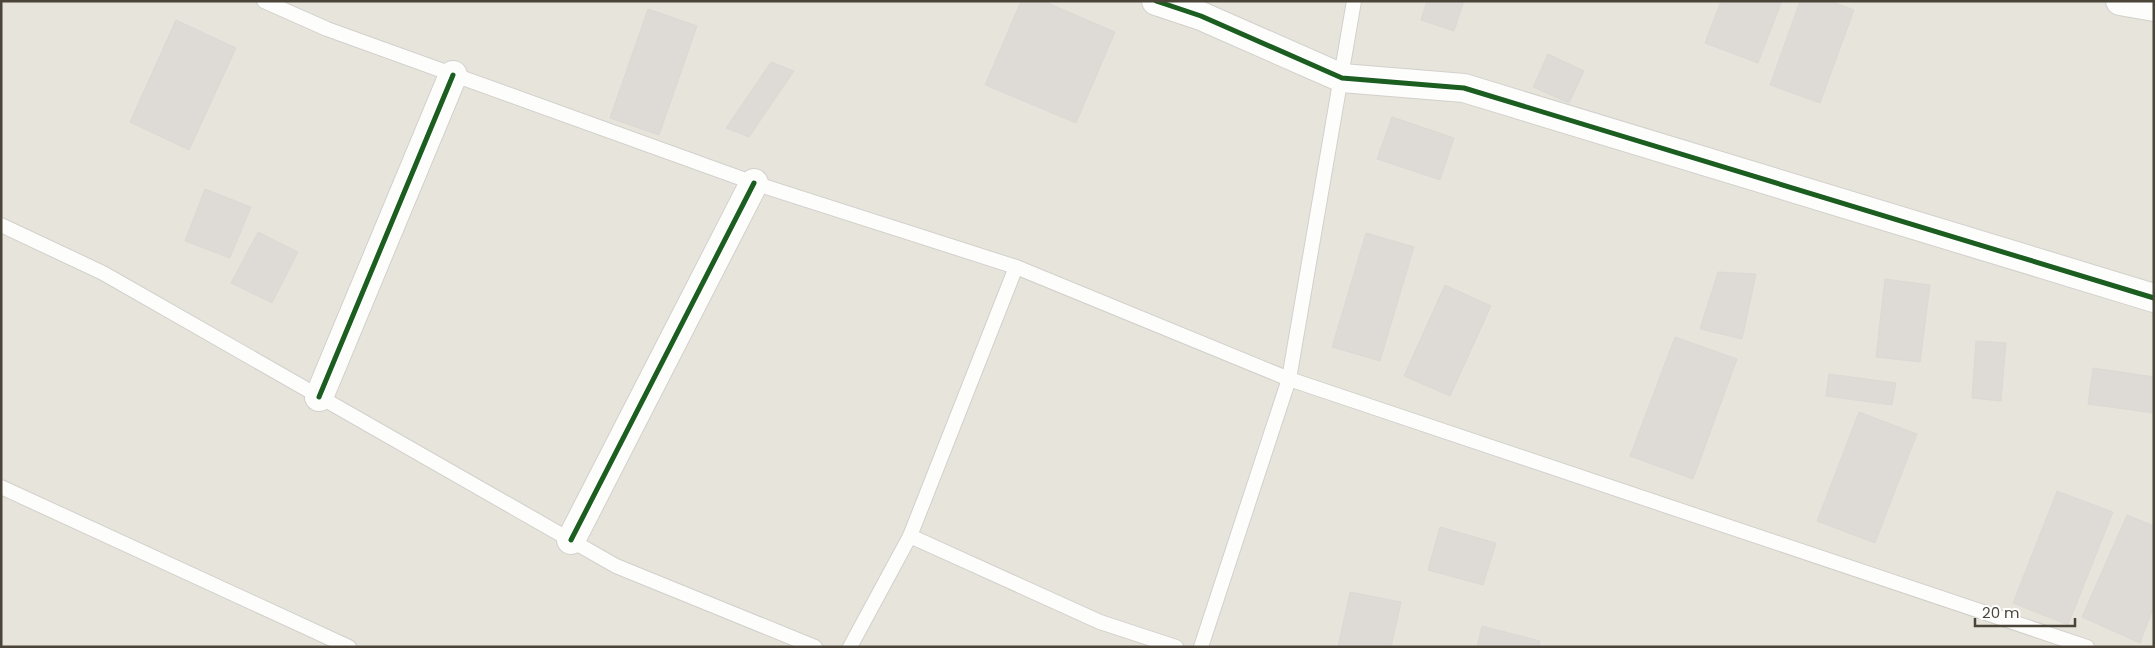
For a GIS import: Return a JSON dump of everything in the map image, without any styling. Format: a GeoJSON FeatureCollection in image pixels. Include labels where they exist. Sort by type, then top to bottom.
{"type":"FeatureCollection","features":[{"type":"Feature","properties":{"kind":"street"},"geometry":{"type":"LineString","coordinates":[[1156,1],[1201,16],[1342,78],[1464,88],[2154,298]]}},
{"type":"Feature","properties":{"kind":"street"},"geometry":{"type":"LineString","coordinates":[[2120,1],[2154,8]]}},
{"type":"Feature","properties":{"kind":"street"},"geometry":{"type":"LineString","coordinates":[[319,396],[453,75]]}},
{"type":"Feature","properties":{"kind":"street"},"geometry":{"type":"LineString","coordinates":[[571,540],[754,183]]}},
{"type":"Feature","properties":{"kind":"lane"},"geometry":{"type":"LineString","coordinates":[[264,1],[327,29],[754,183],[1016,267],[1289,379],[2087,647]]}},
{"type":"Feature","properties":{"kind":"lane"},"geometry":{"type":"LineString","coordinates":[[1200,647],[1289,379],[1354,1]]}},
{"type":"Feature","properties":{"kind":"lane"},"geometry":{"type":"LineString","coordinates":[[1,225],[103,273],[616,566],[815,647]]}},
{"type":"Feature","properties":{"kind":"lane"},"geometry":{"type":"LineString","coordinates":[[850,647],[910,536],[1016,267]]}},
{"type":"Feature","properties":{"kind":"lane"},"geometry":{"type":"LineString","coordinates":[[1,487],[349,647]]}},
{"type":"Feature","properties":{"kind":"lane"},"geometry":{"type":"LineString","coordinates":[[910,536],[1100,622],[1176,647]]}},
{"type":"Feature","properties":{"kind":"shaded area"},"geometry":{"type":"Polygon","coordinates":[[[1,1],[2154,1],[2154,647],[1,647],[1,1]]]}},
{"type":"Feature","properties":{"kind":"building"},"geometry":{"type":"Polygon","coordinates":[[[1021,1],[1043,1],[1115,32],[1076,123],[985,85],[1021,1]]]}},
{"type":"Feature","properties":{"kind":"building"},"geometry":{"type":"Polygon","coordinates":[[[1427,1],[1464,1],[1454,31],[1421,20],[1427,1]]]}},
{"type":"Feature","properties":{"kind":"building"},"geometry":{"type":"Polygon","coordinates":[[[1721,1],[1782,1],[1758,63],[1705,43],[1721,1]]]}},
{"type":"Feature","properties":{"kind":"building"},"geometry":{"type":"Polygon","coordinates":[[[1800,1],[1830,1],[1854,10],[1820,103],[1770,85],[1800,1]]]}},
{"type":"Feature","properties":{"kind":"building"},"geometry":{"type":"Polygon","coordinates":[[[648,9],[697,26],[659,135],[610,118],[648,9]]]}},
{"type":"Feature","properties":{"kind":"building"},"geometry":{"type":"Polygon","coordinates":[[[176,20],[236,48],[189,150],[130,122],[176,20]]]}},
{"type":"Feature","properties":{"kind":"building"},"geometry":{"type":"Polygon","coordinates":[[[1548,54],[1584,71],[1569,103],[1533,87],[1548,54]]]}},
{"type":"Feature","properties":{"kind":"building"},"geometry":{"type":"Polygon","coordinates":[[[771,62],[794,71],[749,137],[726,128],[771,62]]]}},
{"type":"Feature","properties":{"kind":"building"},"geometry":{"type":"Polygon","coordinates":[[[1392,117],[1454,138],[1440,180],[1377,159],[1392,117]]]}},
{"type":"Feature","properties":{"kind":"building"},"geometry":{"type":"Polygon","coordinates":[[[205,189],[251,207],[230,258],[185,241],[205,189]]]}},
{"type":"Feature","properties":{"kind":"building"},"geometry":{"type":"Polygon","coordinates":[[[258,232],[298,252],[272,303],[231,283],[258,232]]]}},
{"type":"Feature","properties":{"kind":"building"},"geometry":{"type":"Polygon","coordinates":[[[1366,233],[1414,247],[1380,361],[1332,347],[1366,233]]]}},
{"type":"Feature","properties":{"kind":"building"},"geometry":{"type":"Polygon","coordinates":[[[1718,272],[1756,274],[1742,339],[1700,329],[1718,272]]]}},
{"type":"Feature","properties":{"kind":"building"},"geometry":{"type":"Polygon","coordinates":[[[1885,279],[1930,285],[1920,362],[1876,357],[1885,279]]]}},
{"type":"Feature","properties":{"kind":"building"},"geometry":{"type":"Polygon","coordinates":[[[1445,285],[1491,306],[1450,396],[1404,376],[1445,285]]]}},
{"type":"Feature","properties":{"kind":"building"},"geometry":{"type":"Polygon","coordinates":[[[1675,337],[1737,359],[1693,479],[1630,456],[1675,337]]]}},
{"type":"Feature","properties":{"kind":"building"},"geometry":{"type":"Polygon","coordinates":[[[1976,341],[2006,343],[2001,401],[1972,398],[1976,341]]]}},
{"type":"Feature","properties":{"kind":"building"},"geometry":{"type":"Polygon","coordinates":[[[2093,368],[2154,377],[2154,413],[2088,404],[2093,368]]]}},
{"type":"Feature","properties":{"kind":"building"},"geometry":{"type":"Polygon","coordinates":[[[1829,374],[1896,383],[1892,405],[1826,396],[1829,374]]]}},
{"type":"Feature","properties":{"kind":"building"},"geometry":{"type":"Polygon","coordinates":[[[1859,412],[1917,434],[1875,543],[1817,521],[1859,412]]]}},
{"type":"Feature","properties":{"kind":"building"},"geometry":{"type":"Polygon","coordinates":[[[2057,491],[2113,512],[2068,625],[2013,603],[2057,491]]]}},
{"type":"Feature","properties":{"kind":"building"},"geometry":{"type":"Polygon","coordinates":[[[2127,515],[2154,526],[2154,606],[2140,643],[2082,617],[2127,515]]]}},
{"type":"Feature","properties":{"kind":"building"},"geometry":{"type":"Polygon","coordinates":[[[1440,527],[1496,543],[1483,585],[1428,570],[1440,527]]]}},
{"type":"Feature","properties":{"kind":"building"},"geometry":{"type":"Polygon","coordinates":[[[1350,592],[1401,602],[1391,647],[1338,647],[1350,592]]]}},
{"type":"Feature","properties":{"kind":"building"},"geometry":{"type":"Polygon","coordinates":[[[1482,626],[1540,641],[1539,647],[1477,647],[1482,626]]]}},
{"type":"Feature","properties":{"kind":"cycle path"},"geometry":{"type":"LineString","coordinates":[[1156,1],[1201,16],[1342,78],[1464,88],[2154,298]]}},
{"type":"Feature","properties":{"kind":"cycle path"},"geometry":{"type":"LineString","coordinates":[[319,397],[453,75]]}},
{"type":"Feature","properties":{"kind":"cycle path"},"geometry":{"type":"LineString","coordinates":[[571,540],[754,183]]}}]}
